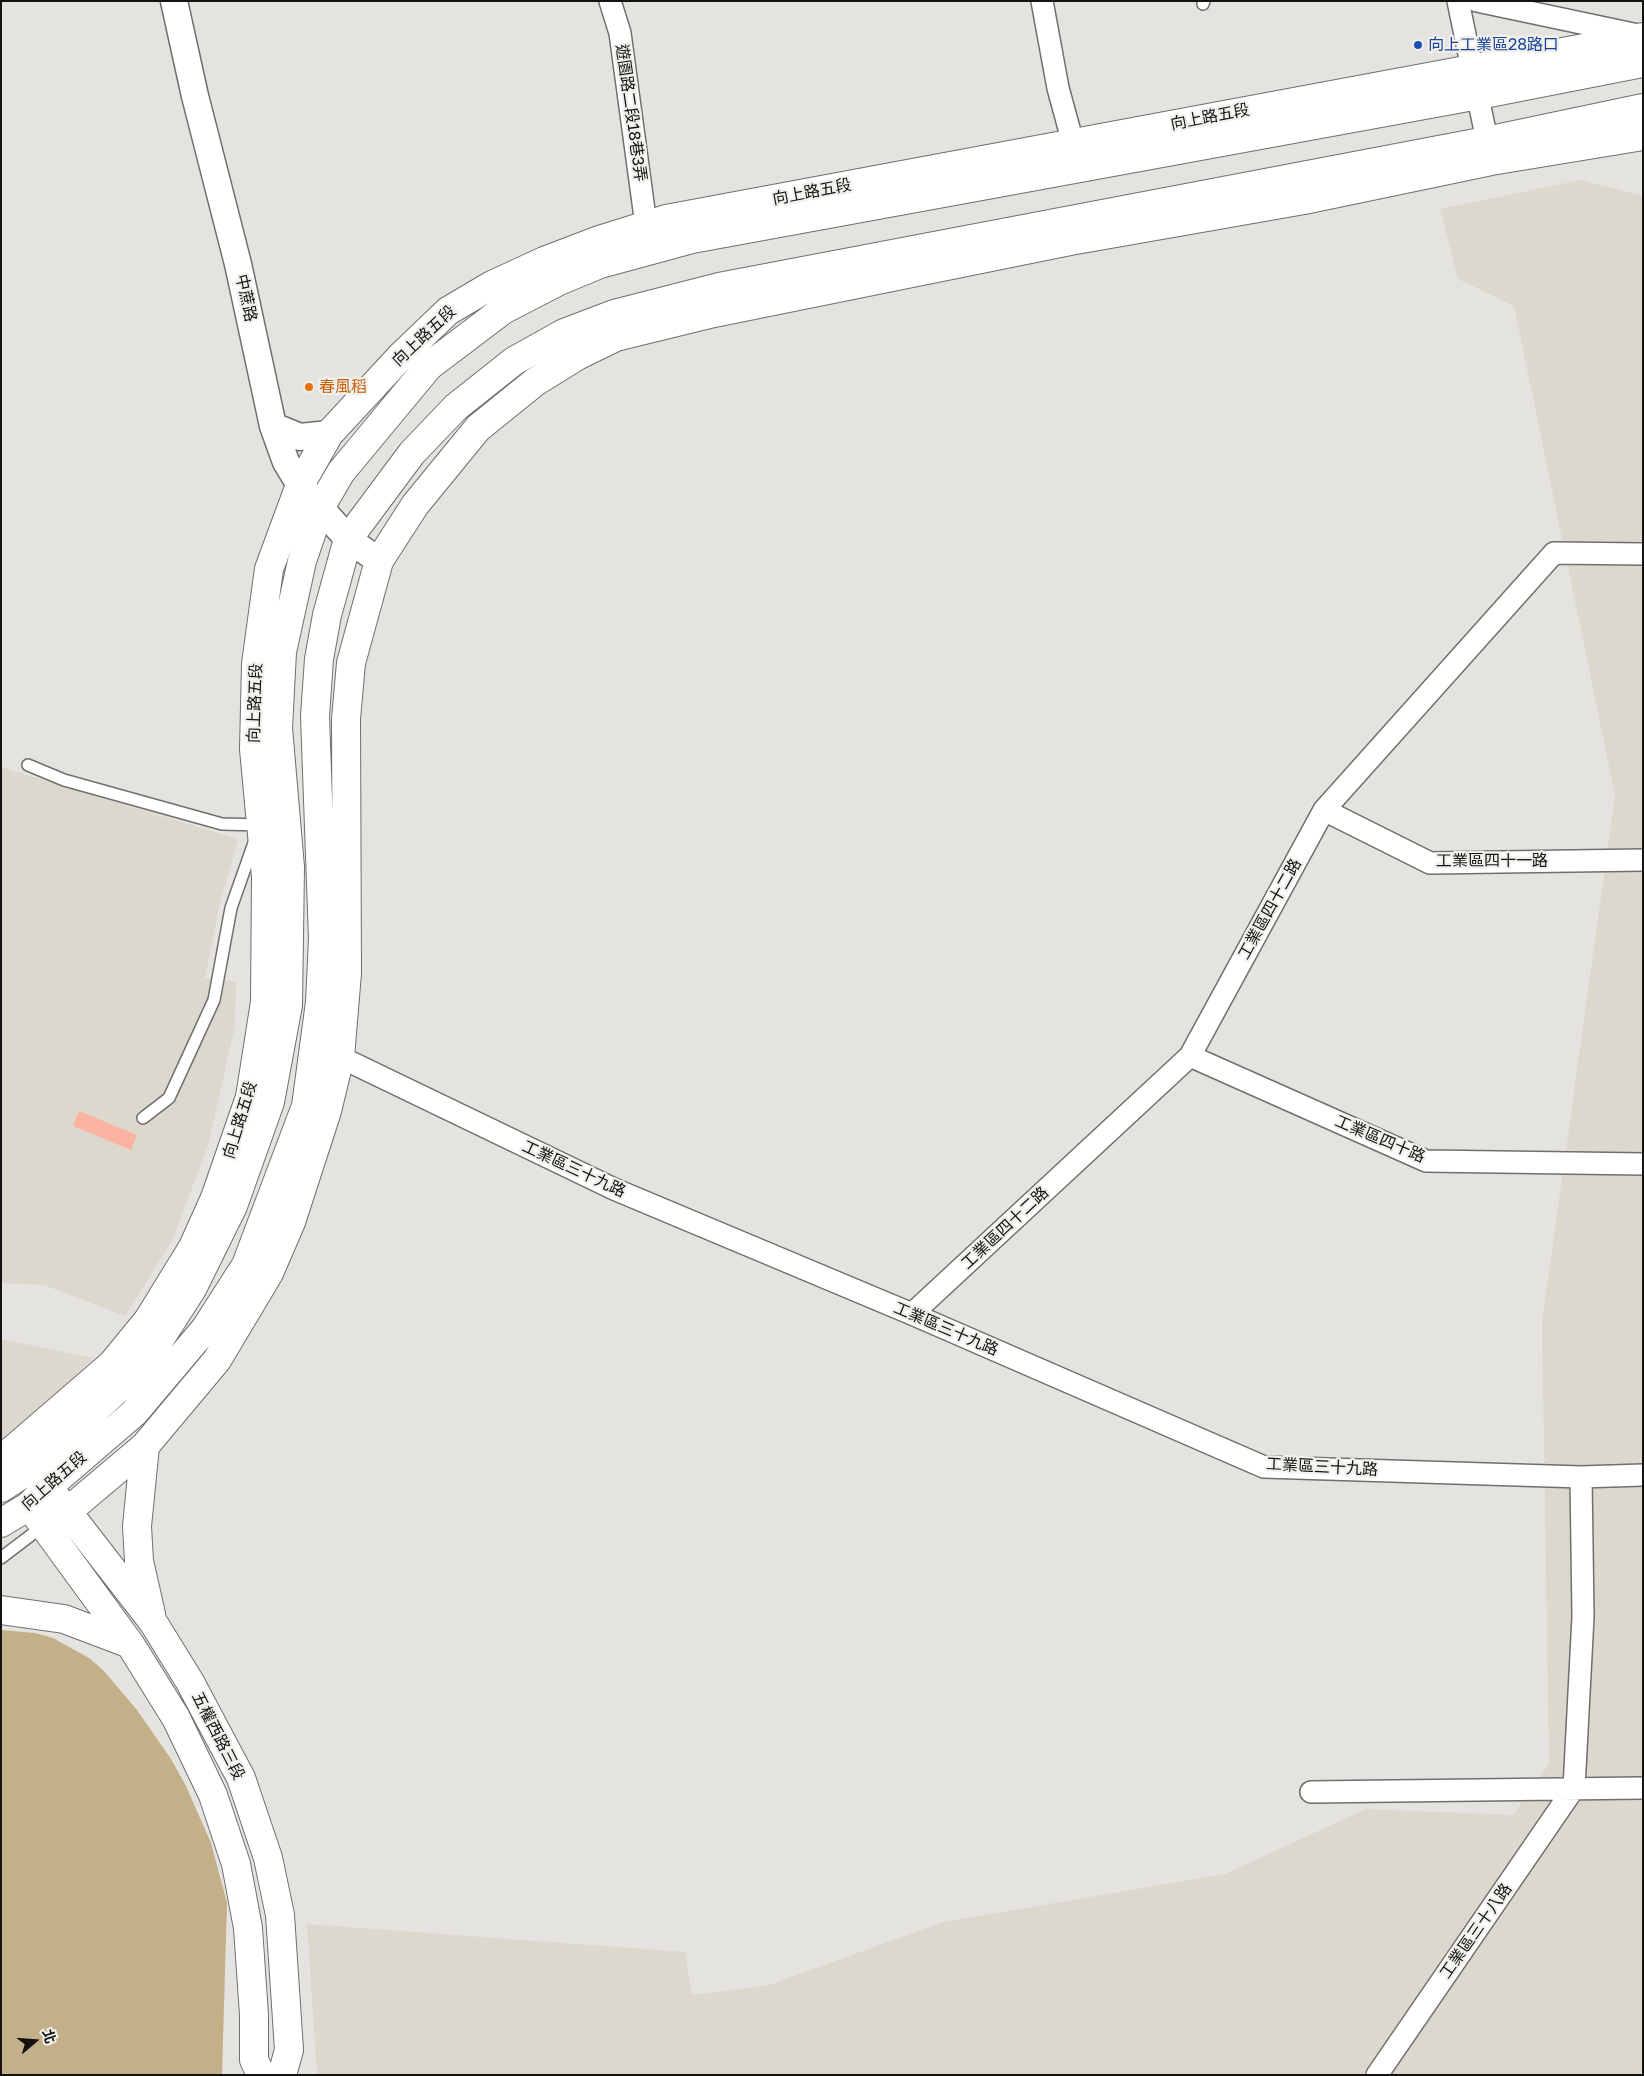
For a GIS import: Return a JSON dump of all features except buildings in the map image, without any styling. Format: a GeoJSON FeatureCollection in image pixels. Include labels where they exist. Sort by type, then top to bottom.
{"type":"FeatureCollection","features":[{"type":"Feature","properties":{"kind":"main road","name":"向上路五段"},"geometry":{"type":"LineString","coordinates":[[15,1473],[112,1364],[148,1320],[193,1247],[215,1198],[250,1097],[265,1002],[266,877],[254,749],[256,664],[269,569],[300,485],[329,434],[402,355],[448,311],[492,285],[544,260],[599,240],[675,217],[1643,36]]}},
{"type":"Feature","properties":{"kind":"main road","name":"向上路五段"},"geometry":{"type":"LineString","coordinates":[[15,1473],[142,1367],[192,1289],[233,1206],[270,1102],[288,1005],[290,867],[278,728],[282,652],[302,561],[320,508],[341,472],[429,366],[503,310],[559,280],[600,264],[692,239],[1479,95],[1643,63]]}},
{"type":"Feature","properties":{"kind":"main road","name":"向上路五段"},"geometry":{"type":"LineString","coordinates":[[1,1523],[68,1511],[145,1446],[217,1360],[269,1273],[291,1222],[327,1111],[340,1057],[347,973],[348,700],[351,663],[379,561],[415,505],[478,428],[535,382],[577,356],[616,337],[724,311],[1070,241],[1304,200],[1643,108]]}},
{"type":"Feature","properties":{"kind":"main road","name":"向上路五段"},"geometry":{"type":"LineString","coordinates":[[15,1473],[134,1413],[206,1329],[246,1265],[306,1106],[320,1002],[323,939],[315,725],[319,659],[327,615],[348,539],[412,453],[456,407],[514,361],[564,333],[614,314],[719,287],[1489,151],[1643,136]]}},
{"type":"Feature","properties":{"kind":"main road"},"geometry":{"type":"LineString","coordinates":[[145,1446],[137,1526],[139,1561],[154,1622]]}},
{"type":"Feature","properties":{"kind":"main road","name":"五權西路三段"},"geometry":{"type":"LineString","coordinates":[[15,1473],[68,1511],[81,1531],[154,1622],[190,1682],[241,1778],[268,1858],[280,1914],[289,2050],[282,2075]]}},
{"type":"Feature","properties":{"kind":"main road","name":"五權西路三段"},"geometry":{"type":"LineString","coordinates":[[15,1473],[36,1516],[130,1644],[176,1718],[209,1787],[236,1864],[248,1928],[254,2014],[254,2060],[261,2075]]}},
{"type":"Feature","properties":{"kind":"main road"},"geometry":{"type":"LineString","coordinates":[[1,1610],[64,1619],[130,1644]]}},
{"type":"Feature","properties":{"kind":"street","name":"中蔗路"},"geometry":{"type":"LineString","coordinates":[[174,1],[238,264],[273,426],[286,462],[300,485],[348,539],[379,561]]}},
{"type":"Feature","properties":{"kind":"street","name":"遊園路二段18巷3弄"},"geometry":{"type":"LineString","coordinates":[[610,1],[620,33],[646,225]]}},
{"type":"Feature","properties":{"kind":"street"},"geometry":{"type":"LineString","coordinates":[[1042,1],[1058,88],[1073,143]]}},
{"type":"Feature","properties":{"kind":"street"},"geometry":{"type":"LineString","coordinates":[[1458,1],[1479,95],[1489,151]]}},
{"type":"Feature","properties":{"kind":"street"},"geometry":{"type":"LineString","coordinates":[[1476,1],[1542,9],[1643,36]]}},
{"type":"Feature","properties":{"kind":"street"},"geometry":{"type":"LineString","coordinates":[[273,426],[300,437],[329,434]]}},
{"type":"Feature","properties":{"kind":"street","name":"工業區四十二路"},"geometry":{"type":"LineString","coordinates":[[912,1314],[1190,1056],[1324,810],[1554,553],[1643,554]]}},
{"type":"Feature","properties":{"kind":"street","name":"工業區四十一路"},"geometry":{"type":"LineString","coordinates":[[1324,810],[1430,862],[1643,860]]}},
{"type":"Feature","properties":{"kind":"street","name":"工業區四十路"},"geometry":{"type":"LineString","coordinates":[[1190,1056],[1426,1161],[1643,1164]]}},
{"type":"Feature","properties":{"kind":"street","name":"工業區三十九路"},"geometry":{"type":"LineString","coordinates":[[340,1057],[614,1189],[912,1314],[1264,1467],[1581,1477],[1643,1475]]}},
{"type":"Feature","properties":{"kind":"street"},"geometry":{"type":"LineString","coordinates":[[1574,1788],[1583,1617],[1581,1477]]}},
{"type":"Feature","properties":{"kind":"street","name":"工業區三十八路"},"geometry":{"type":"LineString","coordinates":[[1377,2075],[1574,1788]]}},
{"type":"Feature","properties":{"kind":"street"},"geometry":{"type":"LineString","coordinates":[[1311,1792],[1643,1788]]}},
{"type":"Feature","properties":{"kind":"lane"},"geometry":{"type":"LineString","coordinates":[[28,765],[64,780],[222,824],[261,824],[231,908],[214,1000],[169,1098],[143,1118]]}},
{"type":"Feature","properties":{"kind":"lane","name":"向上路五段"},"geometry":{"type":"LineString","coordinates":[[1,1558],[36,1516]]}},
{"type":"Feature","properties":{"kind":"shaded area"},"geometry":{"type":"Polygon","coordinates":[[[1581,180],[1643,196],[1643,2075],[317,2075],[307,1924],[685,1952],[692,1995],[769,1985],[943,1922],[1225,1874],[1366,1809],[1513,1815],[1549,1764],[1542,1323],[1615,795],[1514,306],[1458,279],[1440,209],[1581,180]]]}},
{"type":"Feature","properties":{"kind":"shaded area"},"geometry":{"type":"Polygon","coordinates":[[[1,766],[238,839],[219,907],[205,978],[236,982],[235,1026],[208,1146],[172,1241],[125,1316],[44,1285],[1,1283],[1,766]]]}},
{"type":"Feature","properties":{"kind":"shaded area"},"geometry":{"type":"Polygon","coordinates":[[[1,1339],[93,1358],[46,1406],[1,1442],[1,1339]]]}},
{"type":"Feature","properties":{"kind":"shaded area"},"geometry":{"type":"Polygon","coordinates":[[[1,1630],[35,1633],[53,1638],[89,1658],[104,1671],[137,1710],[171,1759],[186,1786],[211,1843],[227,1903],[222,2075],[1,2075],[1,1630]]]}},
{"type":"Feature","properties":{"kind":"place","name":"向上工業區28路口"},"geometry":{"type":"Point","coordinates":[1418,45]}},
{"type":"Feature","properties":{"kind":"place","name":"春風稻"},"geometry":{"type":"Point","coordinates":[309,387]}}]}
